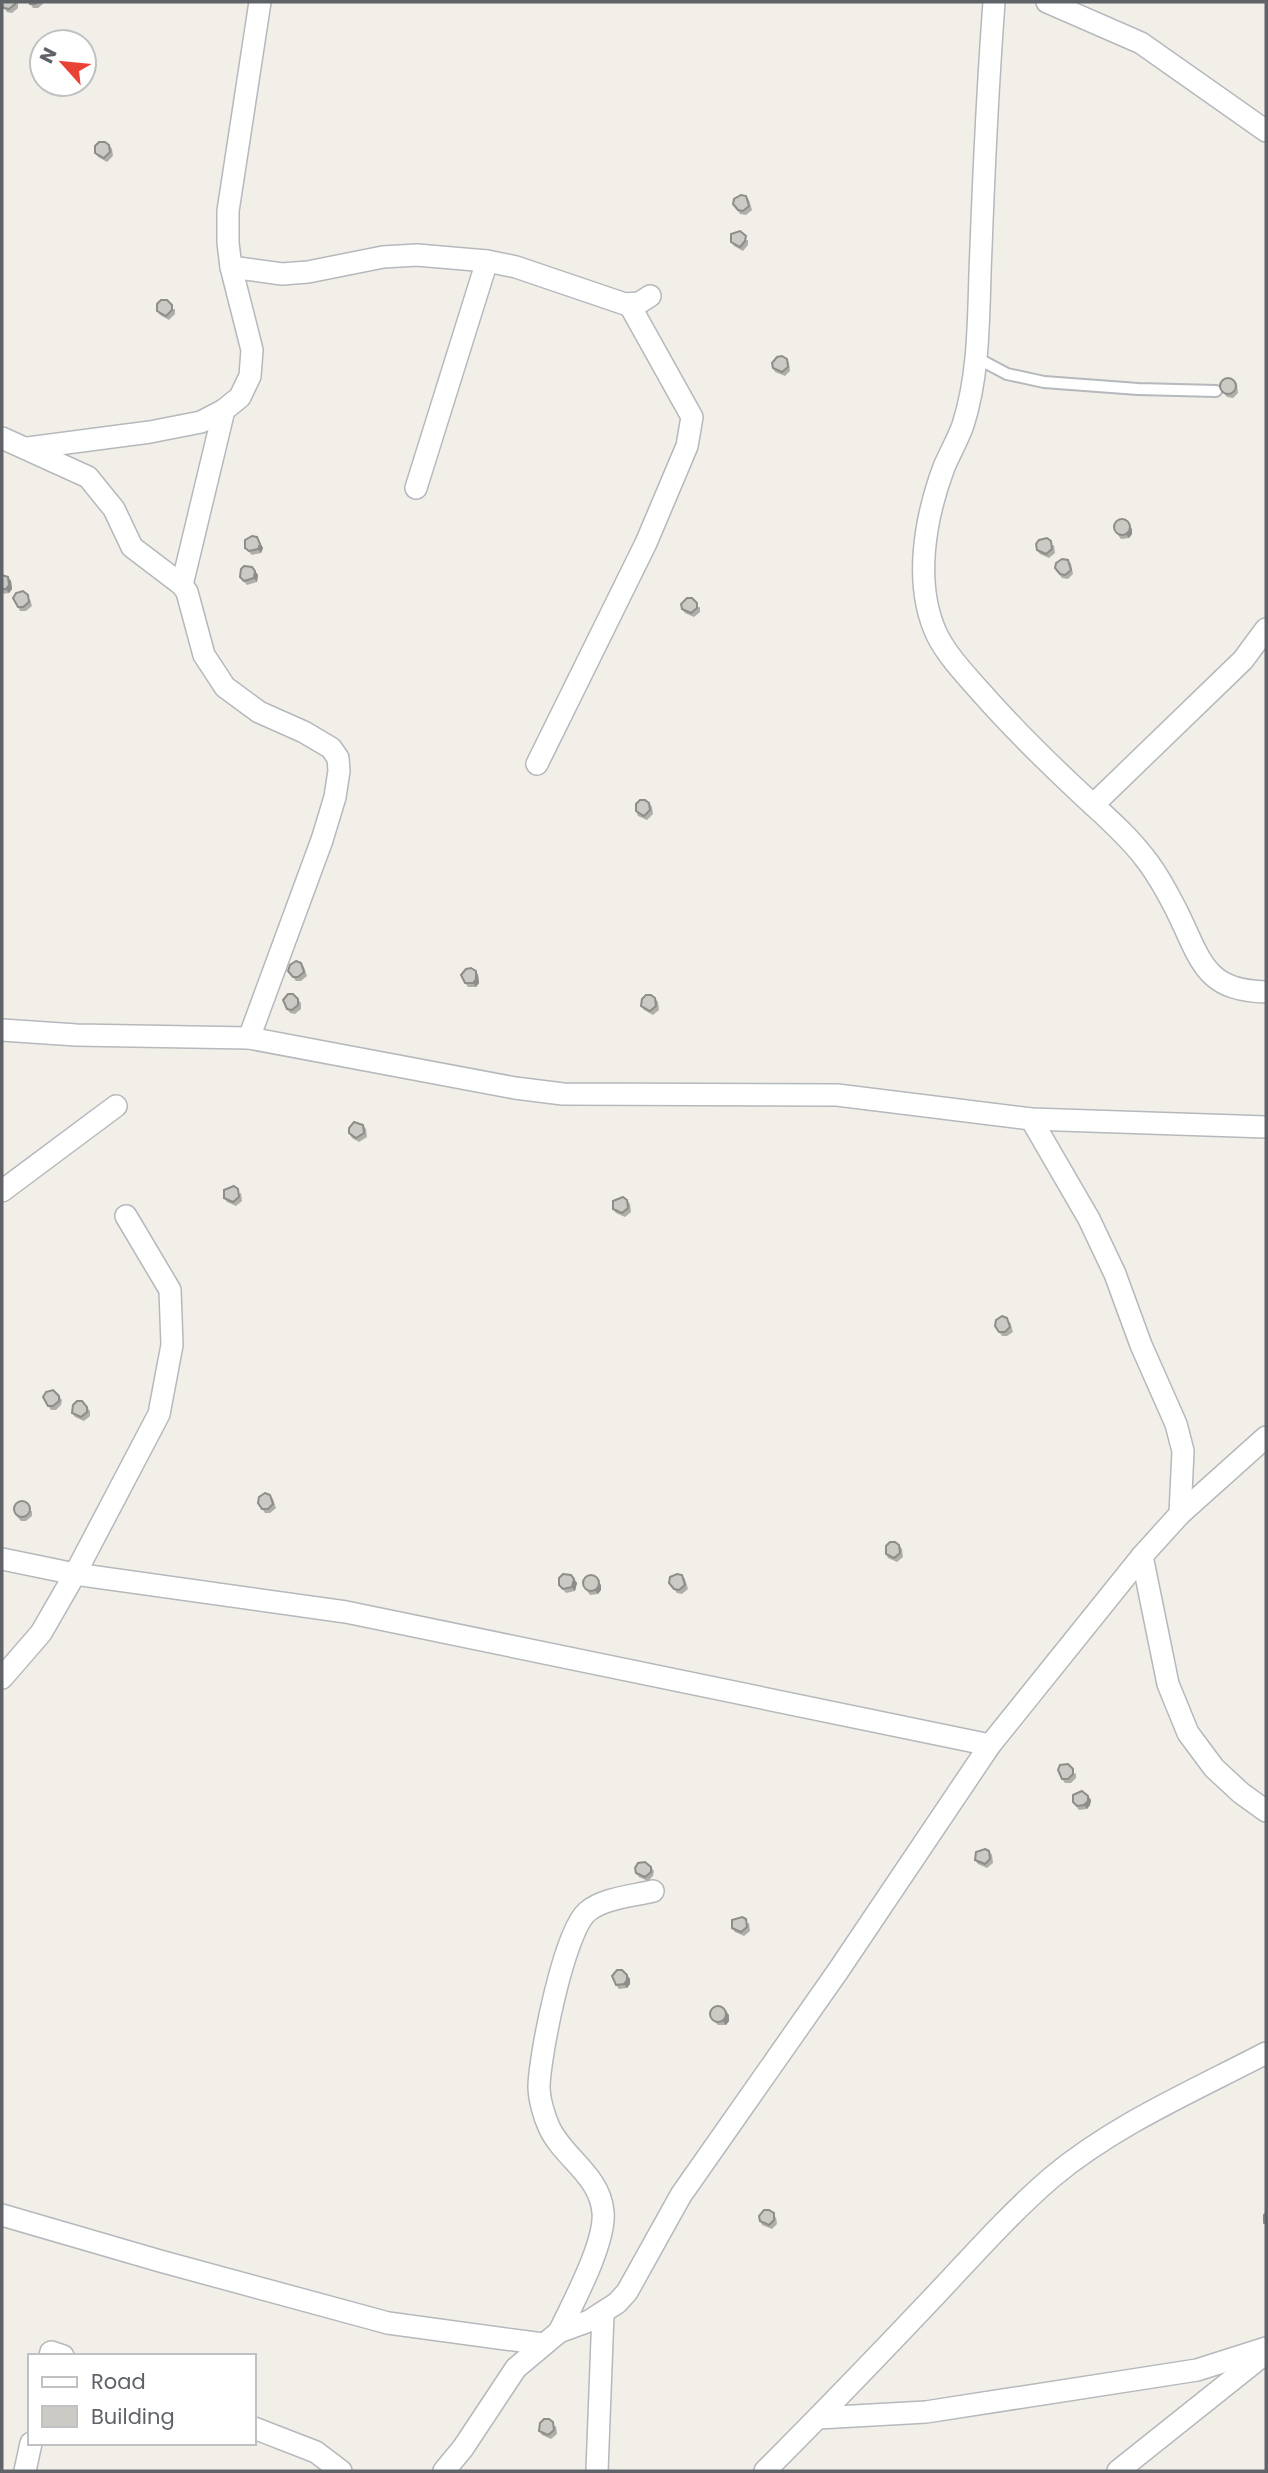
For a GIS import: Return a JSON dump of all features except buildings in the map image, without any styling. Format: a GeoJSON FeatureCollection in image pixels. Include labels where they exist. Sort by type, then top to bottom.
{"type":"FeatureCollection","features":[{"type":"Feature","properties":{"kind":"street"},"geometry":{"type":"LineString","coordinates":[[27,448],[163,430],[201,422],[224,410],[240,397],[250,376],[252,350],[232,267],[228,211],[260,2]]}},
{"type":"Feature","properties":{"kind":"street"},"geometry":{"type":"LineString","coordinates":[[994,2],[973,384],[962,426],[944,467],[933,502],[926,543],[924,582],[928,614],[939,639],[957,666],[997,711],[1129,838],[1151,865],[1203,967],[1222,982],[1238,988],[1266,992]]}},
{"type":"Feature","properties":{"kind":"street"},"geometry":{"type":"LineString","coordinates":[[1047,2],[1141,43],[1266,131]]}},
{"type":"Feature","properties":{"kind":"street"},"geometry":{"type":"LineString","coordinates":[[232,267],[282,274],[309,272],[383,257],[417,255],[487,261],[516,267],[629,304],[639,303],[650,296]]}},
{"type":"Feature","properties":{"kind":"street"},"geometry":{"type":"LineString","coordinates":[[416,488],[487,261]]}},
{"type":"Feature","properties":{"kind":"street"},"geometry":{"type":"LineString","coordinates":[[537,764],[646,543],[687,446],[692,417],[629,304]]}},
{"type":"Feature","properties":{"kind":"street"},"geometry":{"type":"LineString","coordinates":[[182,585],[224,410]]}},
{"type":"Feature","properties":{"kind":"street"},"geometry":{"type":"LineString","coordinates":[[2,438],[88,477],[114,509],[132,547],[182,585],[190,602],[204,655],[225,687],[259,712],[304,732],[331,748],[338,758],[335,797],[322,840],[249,1038]]}},
{"type":"Feature","properties":{"kind":"street"},"geometry":{"type":"LineString","coordinates":[[1093,805],[1243,660],[1266,629]]}},
{"type":"Feature","properties":{"kind":"street"},"geometry":{"type":"LineString","coordinates":[[2,1030],[76,1035],[210,1035],[249,1038],[515,1088],[564,1094],[837,1095],[1031,1119],[1266,1126]]}},
{"type":"Feature","properties":{"kind":"street"},"geometry":{"type":"LineString","coordinates":[[2,1191],[116,1107]]}},
{"type":"Feature","properties":{"kind":"street"},"geometry":{"type":"LineString","coordinates":[[1031,1119],[1089,1219],[1115,1274],[1140,1345],[1176,1424],[1183,1451],[1180,1514]]}},
{"type":"Feature","properties":{"kind":"street"},"geometry":{"type":"LineString","coordinates":[[2,1678],[41,1633],[159,1414],[172,1345],[170,1290],[126,1216]]}},
{"type":"Feature","properties":{"kind":"street"},"geometry":{"type":"LineString","coordinates":[[444,2471],[463,2448],[516,2368],[551,2338],[603,2313],[627,2292],[681,2195],[838,1972],[990,1745],[1142,1556],[1180,1514],[1266,1437]]}},
{"type":"Feature","properties":{"kind":"street"},"geometry":{"type":"LineString","coordinates":[[1142,1556],[1168,1684],[1188,1733],[1214,1768],[1266,1811]]}},
{"type":"Feature","properties":{"kind":"street"},"geometry":{"type":"LineString","coordinates":[[2,1559],[75,1574],[345,1612],[990,1745]]}},
{"type":"Feature","properties":{"kind":"street"},"geometry":{"type":"LineString","coordinates":[[551,2338],[601,2233],[603,2213],[593,2182],[550,2130],[545,2115],[539,2090],[548,2024],[579,1922],[587,1912],[600,1905],[653,1891]]}},
{"type":"Feature","properties":{"kind":"street"},"geometry":{"type":"LineString","coordinates":[[765,2471],[1050,2179],[1095,2145],[1150,2113],[1266,2053]]}},
{"type":"Feature","properties":{"kind":"street"},"geometry":{"type":"LineString","coordinates":[[2,2215],[186,2269],[388,2323],[551,2338]]}},
{"type":"Feature","properties":{"kind":"street"},"geometry":{"type":"LineString","coordinates":[[597,2471],[603,2313]]}},
{"type":"Feature","properties":{"kind":"street"},"geometry":{"type":"LineString","coordinates":[[818,2418],[926,2412],[1197,2370],[1266,2351]]}},
{"type":"Feature","properties":{"kind":"street"},"geometry":{"type":"LineString","coordinates":[[1118,2471],[1266,2351]]}},
{"type":"Feature","properties":{"kind":"street"},"geometry":{"type":"LineString","coordinates":[[256,2429],[316,2452],[341,2471]]}},
{"type":"Feature","properties":{"kind":"street"},"geometry":{"type":"LineString","coordinates":[[25,2471],[31,2445]]}},
{"type":"Feature","properties":{"kind":"lane"},"geometry":{"type":"LineString","coordinates":[[975,357],[1007,374],[1044,382],[1216,391]]}}]}
